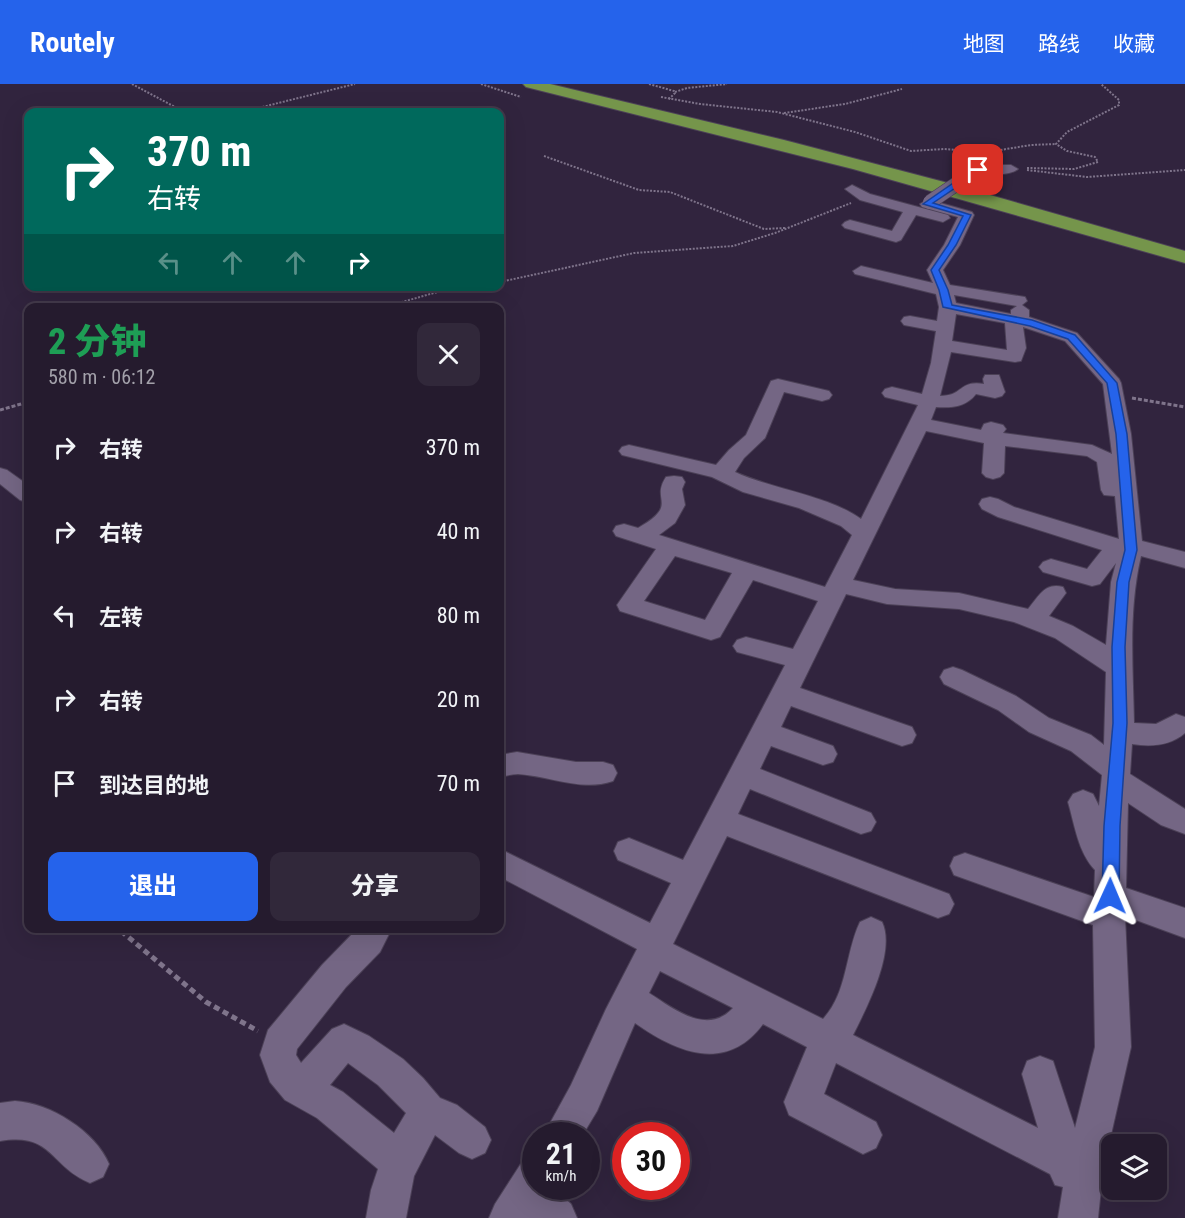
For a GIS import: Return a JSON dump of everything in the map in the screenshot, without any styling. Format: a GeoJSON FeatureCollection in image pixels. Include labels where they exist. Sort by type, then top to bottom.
{"type":"FeatureCollection","features":[{"type":"Feature","properties":{"kind":"highway"},"geometry":{"type":"LineString","coordinates":[[531,84],[704,125],[998,201],[1185,257]]}},
{"type":"Feature","properties":{"kind":"highway"},"geometry":{"type":"LineString","coordinates":[[560,84],[800,140],[1185,247]]}},
{"type":"Feature","properties":{"kind":"highway"},"geometry":{"type":"LineString","coordinates":[[998,201],[1185,265]]}},
{"type":"Feature","properties":{"kind":"street"},"geometry":{"type":"LineString","coordinates":[[569,1122],[584,1098],[629,999],[866,534],[925,412],[950,311],[967,215],[927,204],[974,172],[984,169],[1011,168]]}},
{"type":"Feature","properties":{"kind":"street"},"geometry":{"type":"LineString","coordinates":[[857,192],[964,223]]}},
{"type":"Feature","properties":{"kind":"street"},"geometry":{"type":"LineString","coordinates":[[850,225],[896,237],[912,209]]}},
{"type":"Feature","properties":{"kind":"street"},"geometry":{"type":"LineString","coordinates":[[861,271],[950,311],[1015,357],[1018,345],[1017,312]]}},
{"type":"Feature","properties":{"kind":"street"},"geometry":{"type":"LineString","coordinates":[[910,321],[950,311],[1017,312],[1032,323],[1071,337],[1112,383],[1105,396],[1111,426],[1118,432]]}},
{"type":"Feature","properties":{"kind":"street"},"geometry":{"type":"LineString","coordinates":[[925,412],[964,398],[972,388],[995,392],[992,379]]}},
{"type":"Feature","properties":{"kind":"street"},"geometry":{"type":"LineString","coordinates":[[719,472],[727,468],[736,454],[755,438],[776,411],[778,385],[822,395]]}},
{"type":"Feature","properties":{"kind":"street"},"geometry":{"type":"LineString","coordinates":[[892,393],[925,412],[1004,435],[1092,451],[1107,459],[1116,506],[1128,518]]}},
{"type":"Feature","properties":{"kind":"street"},"geometry":{"type":"LineString","coordinates":[[1074,1189],[1113,1047],[1110,893],[1119,731],[1123,582],[1128,518],[1121,434],[1105,396]]}},
{"type":"Feature","properties":{"kind":"street"},"geometry":{"type":"LineString","coordinates":[[993,473],[1004,435]]}},
{"type":"Feature","properties":{"kind":"street"},"geometry":{"type":"LineString","coordinates":[[629,450],[719,472],[751,487],[830,511],[849,521],[866,534]]}},
{"type":"Feature","properties":{"kind":"street"},"geometry":{"type":"LineString","coordinates":[[0,474],[24,492]]}},
{"type":"Feature","properties":{"kind":"street"},"geometry":{"type":"LineString","coordinates":[[674,482],[671,489],[675,503],[664,523],[632,533],[669,547],[746,570],[837,591],[974,604],[1034,620],[1084,644],[1119,669]]}},
{"type":"Feature","properties":{"kind":"street"},"geometry":{"type":"LineString","coordinates":[[990,504],[1006,512],[1126,547],[1185,560]]}},
{"type":"Feature","properties":{"kind":"street"},"geometry":{"type":"LineString","coordinates":[[669,547],[629,605],[711,631],[746,570]]}},
{"type":"Feature","properties":{"kind":"street"},"geometry":{"type":"LineString","coordinates":[[1051,567],[1092,578],[1126,547]]}},
{"type":"Feature","properties":{"kind":"street"},"geometry":{"type":"LineString","coordinates":[[1034,620],[1054,593]]}},
{"type":"Feature","properties":{"kind":"street"},"geometry":{"type":"LineString","coordinates":[[746,646],[801,660]]}},
{"type":"Feature","properties":{"kind":"street"},"geometry":{"type":"LineString","coordinates":[[953,677],[1007,703],[1039,724],[1081,742],[1107,761],[1116,776],[1171,816],[1185,822]]}},
{"type":"Feature","properties":{"kind":"street"},"geometry":{"type":"LineString","coordinates":[[785,693],[902,735]]}},
{"type":"Feature","properties":{"kind":"street"},"geometry":{"type":"LineString","coordinates":[[1119,731],[1154,736],[1169,733],[1176,725]]}},
{"type":"Feature","properties":{"kind":"street"},"geometry":{"type":"LineString","coordinates":[[765,732],[823,754]]}},
{"type":"Feature","properties":{"kind":"street"},"geometry":{"type":"LineString","coordinates":[[504,765],[517,763],[576,773],[603,773]]}},
{"type":"Feature","properties":{"kind":"street"},"geometry":{"type":"LineString","coordinates":[[743,774],[861,822]]}},
{"type":"Feature","properties":{"kind":"street"},"geometry":{"type":"LineString","coordinates":[[1083,802],[1110,893]]}},
{"type":"Feature","properties":{"kind":"street"},"geometry":{"type":"LineString","coordinates":[[720,820],[938,904]]}},
{"type":"Feature","properties":{"kind":"street"},"geometry":{"type":"LineString","coordinates":[[629,851],[691,877]]}},
{"type":"Feature","properties":{"kind":"street"},"geometry":{"type":"LineString","coordinates":[[504,864],[828,1039],[1074,1189]]}},
{"type":"Feature","properties":{"kind":"street"},"geometry":{"type":"LineString","coordinates":[[965,866],[1110,893],[1185,923]]}},
{"type":"Feature","properties":{"kind":"street"},"geometry":{"type":"LineString","coordinates":[[863,1135],[802,1102],[828,1039],[839,1027],[860,986],[871,932]]}},
{"type":"Feature","properties":{"kind":"street"},"geometry":{"type":"LineString","coordinates":[[373,933],[280,1042],[278,1055],[283,1069],[298,1087],[330,1105],[400,1162]]}},
{"type":"Feature","properties":{"kind":"street"},"geometry":{"type":"LineString","coordinates":[[629,999],[688,1036],[706,1039],[724,1036],[739,1027],[758,1003]]}},
{"type":"Feature","properties":{"kind":"street"},"geometry":{"type":"LineString","coordinates":[[303,1088],[344,1041],[373,1059],[404,1083],[428,1113],[444,1119],[472,1140]]}},
{"type":"Feature","properties":{"kind":"street"},"geometry":{"type":"LineString","coordinates":[[1040,1074],[1074,1189]]}},
{"type":"Feature","properties":{"kind":"street"},"geometry":{"type":"LineString","coordinates":[[386,1218],[400,1162],[413,1134],[428,1113]]}},
{"type":"Feature","properties":{"kind":"street"},"geometry":{"type":"LineString","coordinates":[[0,1122],[21,1118],[42,1123],[90,1164]]}},
{"type":"Feature","properties":{"kind":"street"},"geometry":{"type":"LineString","coordinates":[[531,1200],[557,1218]]}},
{"type":"Feature","properties":{"kind":"path"},"geometry":{"type":"LineString","coordinates":[[132,84],[139,90],[149,92],[172,106],[200,108]]}},
{"type":"Feature","properties":{"kind":"path"},"geometry":{"type":"LineString","coordinates":[[258,108],[355,84]]}},
{"type":"Feature","properties":{"kind":"path"},"geometry":{"type":"LineString","coordinates":[[649,84],[675,92],[727,84]]}},
{"type":"Feature","properties":{"kind":"path"},"geometry":{"type":"LineString","coordinates":[[700,84],[710,84]]}},
{"type":"Feature","properties":{"kind":"path"},"geometry":{"type":"LineString","coordinates":[[1056,144],[1060,137],[1074,128],[1106,115],[1119,105],[1119,100],[1101,84]]}},
{"type":"Feature","properties":{"kind":"path"},"geometry":{"type":"LineString","coordinates":[[783,113],[845,104],[902,89]]}},
{"type":"Feature","properties":{"kind":"path"},"geometry":{"type":"LineString","coordinates":[[665,103],[675,92]]}},
{"type":"Feature","properties":{"kind":"path"},"geometry":{"type":"LineString","coordinates":[[661,97],[783,113],[855,132],[911,151],[944,149],[988,152],[1031,145],[1056,144],[1067,151],[1095,158],[1098,162],[1092,166],[1060,170],[1011,168]]}},
{"type":"Feature","properties":{"kind":"path"},"geometry":{"type":"LineString","coordinates":[[544,156],[639,189],[670,192],[759,228],[768,230],[786,228]]}},
{"type":"Feature","properties":{"kind":"path"},"geometry":{"type":"LineString","coordinates":[[1011,168],[1066,176],[1102,178],[1185,170]]}},
{"type":"Feature","properties":{"kind":"path"},"geometry":{"type":"LineString","coordinates":[[504,281],[634,253],[728,247],[853,202],[857,192]]}},
{"type":"Feature","properties":{"kind":"path"},"geometry":{"type":"LineString","coordinates":[[755,239],[760,232],[759,228]]}},
{"type":"Feature","properties":{"kind":"path"},"geometry":{"type":"LineString","coordinates":[[399,303],[443,291]]}},
{"type":"Feature","properties":{"kind":"path"},"geometry":{"type":"LineString","coordinates":[[1105,396],[1185,407]]}},
{"type":"Feature","properties":{"kind":"path"},"geometry":{"type":"LineString","coordinates":[[0,410],[24,403]]}},
{"type":"Feature","properties":{"kind":"path"},"geometry":{"type":"LineString","coordinates":[[123,933],[206,1002],[280,1042]]}},
{"type":"Feature","properties":{"kind":"route"},"geometry":{"type":"LineString","coordinates":[[978,170],[927,204],[967,215],[952,245],[935,270],[944,290],[948,307],[1032,323],[1071,337],[1112,383],[1121,434],[1131,550],[1123,582],[1119,647],[1120,723],[1112,826],[1110,896]]}}]}
